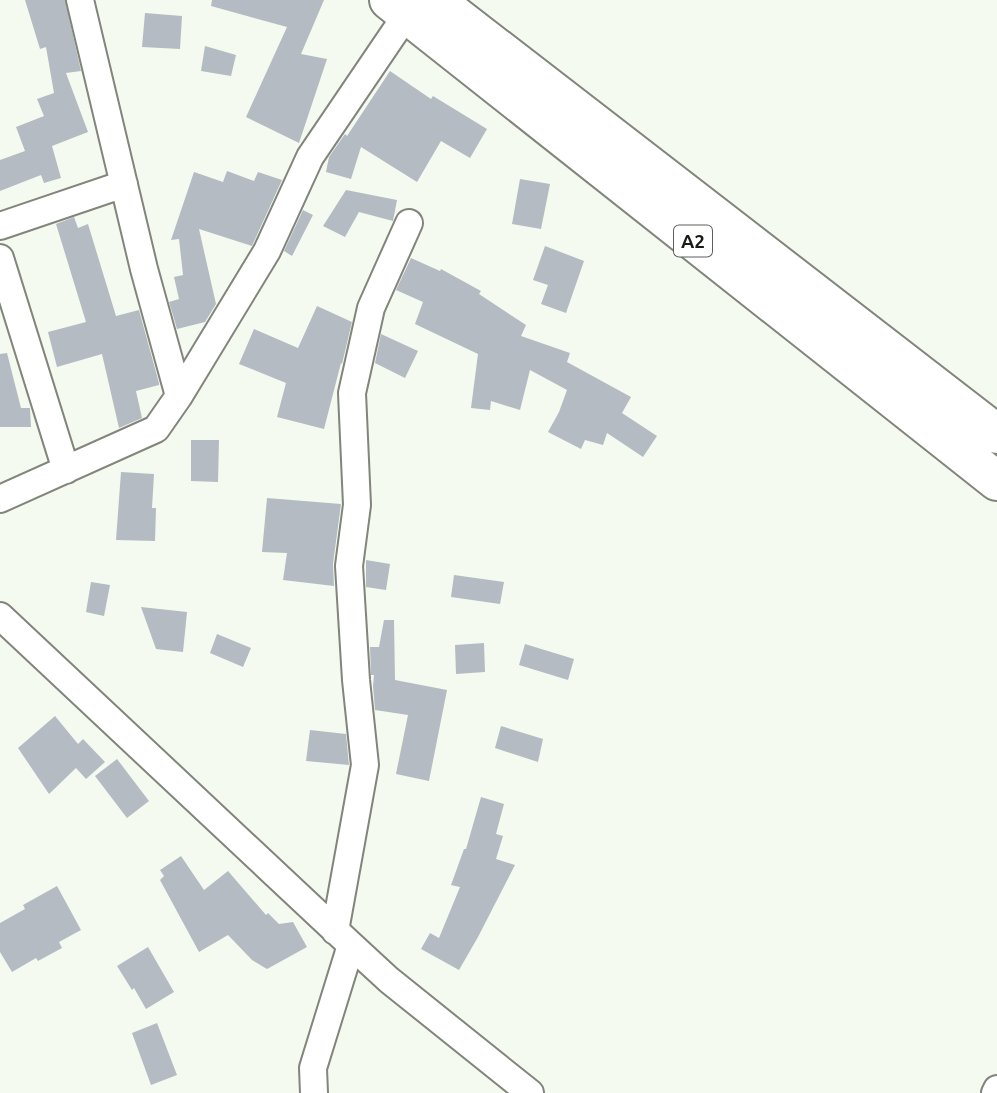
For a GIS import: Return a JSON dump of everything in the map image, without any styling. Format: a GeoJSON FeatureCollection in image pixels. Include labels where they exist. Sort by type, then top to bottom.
{"type":"FeatureCollection","features":[{"type":"Feature","properties":{"kind":"highway","name":"A2"},"geometry":{"type":"LineString","coordinates":[[411,5],[997,434]]}},
{"type":"Feature","properties":{"kind":"highway","name":"A2"},"geometry":{"type":"LineString","coordinates":[[411,5],[997,481]]}},
{"type":"Feature","properties":{"kind":"street"},"geometry":{"type":"LineString","coordinates":[[80,0],[144,269],[179,396]]}},
{"type":"Feature","properties":{"kind":"street"},"geometry":{"type":"LineString","coordinates":[[0,499],[156,429],[267,251],[310,157],[411,5]]}},
{"type":"Feature","properties":{"kind":"street"},"geometry":{"type":"LineString","coordinates":[[0,226],[124,184]]}},
{"type":"Feature","properties":{"kind":"street"},"geometry":{"type":"LineString","coordinates":[[314,1093],[313,1068],[343,938],[365,765],[356,680],[349,566],[357,505],[352,393],[371,308],[410,223]]}},
{"type":"Feature","properties":{"kind":"street"},"geometry":{"type":"LineString","coordinates":[[0,258],[66,470]]}},
{"type":"Feature","properties":{"kind":"street"},"geometry":{"type":"LineString","coordinates":[[0,616],[389,980],[530,1093]]}},
{"type":"Feature","properties":{"kind":"building"},"geometry":{"type":"Polygon","coordinates":[[[25,0],[65,0],[81,71],[66,73],[88,132],[52,146],[61,178],[44,183],[41,175],[0,191],[0,160],[25,151],[16,127],[44,116],[37,99],[54,93],[46,47],[40,49],[25,0]]]}},
{"type":"Feature","properties":{"kind":"building"},"geometry":{"type":"Polygon","coordinates":[[[212,0],[324,0],[301,54],[327,59],[299,143],[246,117],[287,27],[211,6],[212,0]]]}},
{"type":"Feature","properties":{"kind":"building"},"geometry":{"type":"Polygon","coordinates":[[[145,13],[182,16],[180,49],[142,47],[145,13]]]}},
{"type":"Feature","properties":{"kind":"building"},"geometry":{"type":"Polygon","coordinates":[[[205,46],[236,55],[231,76],[201,71],[205,46]]]}},
{"type":"Feature","properties":{"kind":"building"},"geometry":{"type":"Polygon","coordinates":[[[390,71],[431,99],[433,96],[487,129],[470,158],[441,141],[417,182],[361,147],[351,179],[326,172],[329,157],[345,134],[347,136],[390,71]]]}},
{"type":"Feature","properties":{"kind":"building"},"geometry":{"type":"Polygon","coordinates":[[[227,171],[254,181],[258,172],[282,180],[252,246],[199,229],[216,304],[205,322],[177,329],[169,302],[179,299],[174,277],[183,275],[179,239],[171,240],[194,172],[223,182],[227,171]]]}},
{"type":"Feature","properties":{"kind":"building"},"geometry":{"type":"Polygon","coordinates":[[[520,179],[550,184],[541,229],[512,224],[520,179]]]}},
{"type":"Feature","properties":{"kind":"building"},"geometry":{"type":"Polygon","coordinates":[[[346,190],[397,200],[393,221],[359,212],[345,237],[323,226],[346,190]]]}},
{"type":"Feature","properties":{"kind":"building"},"geometry":{"type":"Polygon","coordinates":[[[303,210],[313,215],[292,256],[284,251],[303,210]]]}},
{"type":"Feature","properties":{"kind":"building"},"geometry":{"type":"Polygon","coordinates":[[[74,217],[78,228],[88,224],[116,316],[139,310],[159,383],[136,391],[142,418],[119,428],[102,354],[57,367],[48,332],[86,322],[56,224],[74,217]]]}},
{"type":"Feature","properties":{"kind":"building"},"geometry":{"type":"Polygon","coordinates":[[[545,246],[584,261],[566,313],[541,304],[548,285],[533,280],[545,246]]]}},
{"type":"Feature","properties":{"kind":"building"},"geometry":{"type":"Polygon","coordinates":[[[411,258],[440,271],[441,269],[481,291],[479,294],[526,325],[521,336],[570,353],[567,362],[631,397],[622,413],[657,436],[643,457],[607,433],[603,445],[585,440],[581,449],[548,432],[567,390],[530,370],[520,410],[491,401],[490,410],[471,408],[478,354],[415,324],[423,302],[396,290],[411,258]]]}},
{"type":"Feature","properties":{"kind":"building"},"geometry":{"type":"Polygon","coordinates":[[[317,306],[352,322],[324,429],[277,417],[286,383],[239,364],[254,329],[298,348],[317,306]]]}},
{"type":"Feature","properties":{"kind":"building"},"geometry":{"type":"Polygon","coordinates":[[[381,334],[418,351],[405,378],[375,363],[381,334]]]}},
{"type":"Feature","properties":{"kind":"building"},"geometry":{"type":"Polygon","coordinates":[[[7,353],[21,408],[30,408],[31,427],[0,427],[0,354],[7,353]]]}},
{"type":"Feature","properties":{"kind":"building"},"geometry":{"type":"Polygon","coordinates":[[[191,440],[219,440],[218,482],[191,481],[191,440]]]}},
{"type":"Feature","properties":{"kind":"building"},"geometry":{"type":"Polygon","coordinates":[[[121,472],[154,474],[152,508],[156,508],[155,541],[116,540],[121,472]]]}},
{"type":"Feature","properties":{"kind":"building"},"geometry":{"type":"Polygon","coordinates":[[[267,498],[341,504],[333,564],[334,586],[283,580],[287,553],[262,552],[267,498]]]}},
{"type":"Feature","properties":{"kind":"building"},"geometry":{"type":"Polygon","coordinates":[[[366,560],[390,564],[386,590],[366,587],[366,560]]]}},
{"type":"Feature","properties":{"kind":"building"},"geometry":{"type":"Polygon","coordinates":[[[454,575],[504,582],[500,604],[451,597],[454,575]]]}},
{"type":"Feature","properties":{"kind":"building"},"geometry":{"type":"Polygon","coordinates":[[[91,582],[110,585],[104,616],[86,612],[91,582]]]}},
{"type":"Feature","properties":{"kind":"building"},"geometry":{"type":"Polygon","coordinates":[[[141,607],[187,612],[183,652],[156,649],[141,607]]]}},
{"type":"Feature","properties":{"kind":"building"},"geometry":{"type":"Polygon","coordinates":[[[384,620],[394,620],[395,680],[447,690],[429,781],[396,774],[408,715],[375,710],[370,647],[379,647],[384,620]]]}},
{"type":"Feature","properties":{"kind":"building"},"geometry":{"type":"Polygon","coordinates":[[[217,634],[251,648],[243,667],[210,653],[217,634]]]}},
{"type":"Feature","properties":{"kind":"building"},"geometry":{"type":"Polygon","coordinates":[[[484,643],[485,672],[456,674],[455,645],[484,643]]]}},
{"type":"Feature","properties":{"kind":"building"},"geometry":{"type":"Polygon","coordinates":[[[525,644],[574,659],[568,680],[519,665],[525,644]]]}},
{"type":"Feature","properties":{"kind":"building"},"geometry":{"type":"Polygon","coordinates":[[[55,716],[78,744],[83,739],[105,762],[86,779],[76,768],[49,794],[18,748],[55,716]]]}},
{"type":"Feature","properties":{"kind":"building"},"geometry":{"type":"Polygon","coordinates":[[[501,726],[543,739],[538,762],[495,748],[501,726]]]}},
{"type":"Feature","properties":{"kind":"building"},"geometry":{"type":"Polygon","coordinates":[[[310,730],[346,734],[349,765],[306,761],[310,730]]]}},
{"type":"Feature","properties":{"kind":"building"},"geometry":{"type":"Polygon","coordinates":[[[117,759],[149,801],[127,818],[95,776],[117,759]]]}},
{"type":"Feature","properties":{"kind":"building"},"geometry":{"type":"Polygon","coordinates":[[[481,797],[504,804],[496,834],[503,836],[496,859],[515,865],[459,970],[421,949],[430,933],[439,938],[460,887],[451,885],[466,849],[481,797]]]}},
{"type":"Feature","properties":{"kind":"building"},"geometry":{"type":"Polygon","coordinates":[[[181,856],[204,890],[228,871],[266,915],[268,913],[279,924],[293,922],[307,947],[267,969],[252,960],[228,935],[199,952],[160,880],[164,876],[160,870],[181,856]]]}},
{"type":"Feature","properties":{"kind":"building"},"geometry":{"type":"Polygon","coordinates":[[[57,886],[81,930],[59,942],[62,948],[38,961],[36,958],[12,972],[0,952],[0,923],[25,909],[23,905],[57,886]]]}},
{"type":"Feature","properties":{"kind":"building"},"geometry":{"type":"Polygon","coordinates":[[[148,947],[174,992],[146,1009],[117,966],[148,947]]]}},
{"type":"Feature","properties":{"kind":"building"},"geometry":{"type":"Polygon","coordinates":[[[157,1023],[177,1075],[151,1085],[132,1033],[157,1023]]]}}]}
